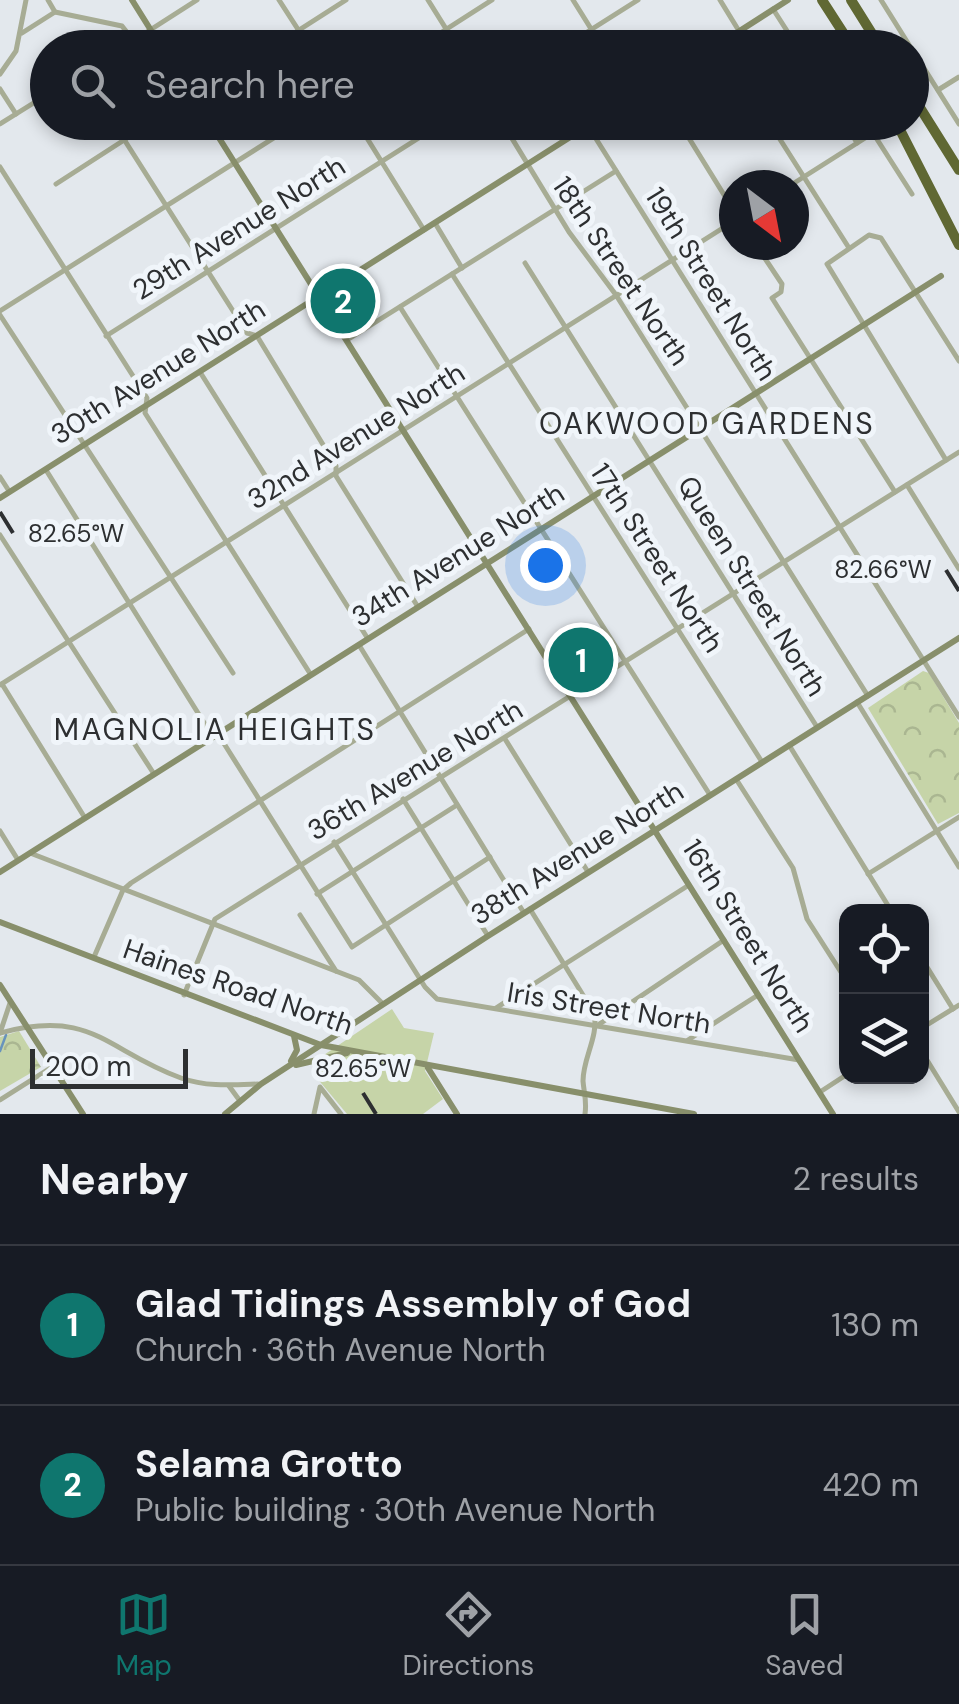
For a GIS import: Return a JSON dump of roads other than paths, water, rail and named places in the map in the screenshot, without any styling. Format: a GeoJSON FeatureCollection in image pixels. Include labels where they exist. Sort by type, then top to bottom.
{"type":"FeatureCollection","features":[{"type":"Feature","properties":{"kind":"highway"},"geometry":{"type":"LineString","coordinates":[[850,0],[869,30]]}},
{"type":"Feature","properties":{"kind":"highway"},"geometry":{"type":"LineString","coordinates":[[823,2],[841,30]]}},
{"type":"Feature","properties":{"kind":"highway"},"geometry":{"type":"LineString","coordinates":[[929,122],[959,170]]}},
{"type":"Feature","properties":{"kind":"highway"},"geometry":{"type":"LineString","coordinates":[[905,140],[958,244]]}},
{"type":"Feature","properties":{"kind":"street"},"geometry":{"type":"LineString","coordinates":[[0,74],[22,33],[26,0]]}},
{"type":"Feature","properties":{"kind":"street"},"geometry":{"type":"LineString","coordinates":[[48,0],[55,12]]}},
{"type":"Feature","properties":{"kind":"street"},"geometry":{"type":"LineString","coordinates":[[132,0],[151,29],[197,0]]}},
{"type":"Feature","properties":{"kind":"street"},"geometry":{"type":"LineString","coordinates":[[279,0],[299,30],[346,0]]}},
{"type":"Feature","properties":{"kind":"street"},"geometry":{"type":"LineString","coordinates":[[428,0],[446,29],[492,0]]}},
{"type":"Feature","properties":{"kind":"street"},"geometry":{"type":"LineString","coordinates":[[573,0],[592,29],[638,0]]}},
{"type":"Feature","properties":{"kind":"street"},"geometry":{"type":"LineString","coordinates":[[720,0],[738,30]]}},
{"type":"Feature","properties":{"kind":"street"},"geometry":{"type":"LineString","coordinates":[[741,30],[788,0]]}},
{"type":"Feature","properties":{"kind":"street"},"geometry":{"type":"LineString","coordinates":[[880,0],[899,30]]}},
{"type":"Feature","properties":{"kind":"street"},"geometry":{"type":"LineString","coordinates":[[774,9],[787,30]]}},
{"type":"Feature","properties":{"kind":"street"},"geometry":{"type":"LineString","coordinates":[[22,33],[55,12],[122,26],[125,30]]}},
{"type":"Feature","properties":{"kind":"street"},"geometry":{"type":"LineString","coordinates":[[929,76],[959,124]]}},
{"type":"Feature","properties":{"kind":"street"},"geometry":{"type":"LineString","coordinates":[[938,90],[959,77]]}},
{"type":"Feature","properties":{"kind":"street"},"geometry":{"type":"LineString","coordinates":[[0,89],[16,114]]}},
{"type":"Feature","properties":{"kind":"street"},"geometry":{"type":"LineString","coordinates":[[0,124],[30,105]]}},
{"type":"Feature","properties":{"kind":"street"},"geometry":{"type":"LineString","coordinates":[[56,184],[124,140],[247,333],[257,336],[418,607]]}},
{"type":"Feature","properties":{"kind":"street","name":"16th Street North"},"geometry":{"type":"LineString","coordinates":[[221,140],[834,1114]]}},
{"type":"Feature","properties":{"kind":"street"},"geometry":{"type":"LineString","coordinates":[[233,673],[0,313],[271,140]]}},
{"type":"Feature","properties":{"kind":"street"},"geometry":{"type":"LineString","coordinates":[[368,140],[424,230]]}},
{"type":"Feature","properties":{"kind":"street","name":"29th Avenue North"},"geometry":{"type":"LineString","coordinates":[[106,336],[416,140]]}},
{"type":"Feature","properties":{"kind":"street","name":"18th Street North"},"geometry":{"type":"LineString","coordinates":[[512,140],[554,210],[616,295],[868,696]]}},
{"type":"Feature","properties":{"kind":"street","name":"30th Avenue North"},"geometry":{"type":"LineString","coordinates":[[0,498],[566,140]]}},
{"type":"Feature","properties":{"kind":"street","name":"19th Street North"},"geometry":{"type":"LineString","coordinates":[[600,140],[959,717]]}},
{"type":"Feature","properties":{"kind":"street"},"geometry":{"type":"LineString","coordinates":[[689,140],[719,186]]}},
{"type":"Feature","properties":{"kind":"street"},"geometry":{"type":"LineString","coordinates":[[781,140],[800,170]]}},
{"type":"Feature","properties":{"kind":"street"},"geometry":{"type":"LineString","coordinates":[[809,174],[862,140]]}},
{"type":"Feature","properties":{"kind":"street"},"geometry":{"type":"LineString","coordinates":[[877,140],[912,194]]}},
{"type":"Feature","properties":{"kind":"street"},"geometry":{"type":"LineString","coordinates":[[0,167],[147,398],[145,407],[310,675]]}},
{"type":"Feature","properties":{"kind":"street"},"geometry":{"type":"LineString","coordinates":[[346,340],[616,171]]}},
{"type":"Feature","properties":{"kind":"street"},"geometry":{"type":"LineString","coordinates":[[809,185],[849,248]]}},
{"type":"Feature","properties":{"kind":"street"},"geometry":{"type":"LineString","coordinates":[[435,224],[462,268]]}},
{"type":"Feature","properties":{"kind":"street","name":"32nd Avenue North"},"geometry":{"type":"LineString","coordinates":[[0,684],[719,230]]}},
{"type":"Feature","properties":{"kind":"street"},"geometry":{"type":"LineString","coordinates":[[946,460],[827,264],[876,234],[959,361]]}},
{"type":"Feature","properties":{"kind":"street"},"geometry":{"type":"LineString","coordinates":[[766,260],[782,284],[781,292],[772,298],[895,492]]}},
{"type":"Feature","properties":{"kind":"street","name":"Queen Street North"},"geometry":{"type":"LineString","coordinates":[[525,263],[818,728]]}},
{"type":"Feature","properties":{"kind":"street","name":"17th Street North"},"geometry":{"type":"LineString","coordinates":[[452,274],[762,762]]}},
{"type":"Feature","properties":{"kind":"street","name":"34th Avenue North"},"geometry":{"type":"LineString","coordinates":[[0,872],[941,276]]}},
{"type":"Feature","properties":{"kind":"street"},"geometry":{"type":"LineString","coordinates":[[400,307],[710,795]]}},
{"type":"Feature","properties":{"kind":"street"},"geometry":{"type":"LineString","coordinates":[[200,372],[368,639]]}},
{"type":"Feature","properties":{"kind":"street","name":"36th Avenue North"},"geometry":{"type":"LineString","coordinates":[[212,925],[299,864],[572,698],[959,452]]}},
{"type":"Feature","properties":{"kind":"street"},"geometry":{"type":"LineString","coordinates":[[46,470],[352,947],[490,858]]}},
{"type":"Feature","properties":{"kind":"street"},"geometry":{"type":"LineString","coordinates":[[0,477],[10,492]]}},
{"type":"Feature","properties":{"kind":"street"},"geometry":{"type":"LineString","coordinates":[[907,485],[959,568]]}},
{"type":"Feature","properties":{"kind":"street"},"geometry":{"type":"LineString","coordinates":[[0,534],[154,774]]}},
{"type":"Feature","properties":{"kind":"street"},"geometry":{"type":"LineString","coordinates":[[93,960],[123,890],[528,630]]}},
{"type":"Feature","properties":{"kind":"street","name":"38th Avenue North"},"geometry":{"type":"LineString","coordinates":[[225,1114],[261,1084],[383,1004],[959,638]]}},
{"type":"Feature","properties":{"kind":"street"},"geometry":{"type":"LineString","coordinates":[[358,645],[490,858],[594,1014],[596,1028],[583,1082],[588,1095],[585,1114]]}},
{"type":"Feature","properties":{"kind":"street"},"geometry":{"type":"LineString","coordinates":[[0,684],[85,818]]}},
{"type":"Feature","properties":{"kind":"street"},"geometry":{"type":"LineString","coordinates":[[858,702],[959,866]]}},
{"type":"Feature","properties":{"kind":"street"},"geometry":{"type":"LineString","coordinates":[[505,739],[588,872]]}},
{"type":"Feature","properties":{"kind":"street"},"geometry":{"type":"LineString","coordinates":[[789,745],[887,904]]}},
{"type":"Feature","properties":{"kind":"street"},"geometry":{"type":"LineString","coordinates":[[736,779],[792,868],[807,919],[839,969]]}},
{"type":"Feature","properties":{"kind":"street"},"geometry":{"type":"LineString","coordinates":[[403,799],[488,936]]}},
{"type":"Feature","properties":{"kind":"street"},"geometry":{"type":"LineString","coordinates":[[317,894],[457,805]]}},
{"type":"Feature","properties":{"kind":"street"},"geometry":{"type":"LineString","coordinates":[[868,874],[959,817]]}},
{"type":"Feature","properties":{"kind":"street"},"geometry":{"type":"LineString","coordinates":[[0,831],[18,860]]}},
{"type":"Feature","properties":{"kind":"street"},"geometry":{"type":"LineString","coordinates":[[334,842],[421,981]]}},
{"type":"Feature","properties":{"kind":"street"},"geometry":{"type":"LineString","coordinates":[[30,853],[337,972],[372,988],[383,1004]]}},
{"type":"Feature","properties":{"kind":"street"},"geometry":{"type":"LineString","coordinates":[[494,1009],[689,885]]}},
{"type":"Feature","properties":{"kind":"street"},"geometry":{"type":"LineString","coordinates":[[300,915],[337,972]]}},
{"type":"Feature","properties":{"kind":"street","name":"Haines Road North"},"geometry":{"type":"LineString","coordinates":[[0,923],[322,1045],[694,1114]]}},
{"type":"Feature","properties":{"kind":"street"},"geometry":{"type":"LineString","coordinates":[[184,994],[212,925]]}},
{"type":"Feature","properties":{"kind":"street"},"geometry":{"type":"LineString","coordinates":[[596,1028],[605,1016],[724,940]]}},
{"type":"Feature","properties":{"kind":"street"},"geometry":{"type":"LineString","coordinates":[[929,968],[956,1007],[929,1024]]}},
{"type":"Feature","properties":{"kind":"street","name":"Iris Street North"},"geometry":{"type":"LineString","coordinates":[[421,981],[438,999],[800,1060]]}},
{"type":"Feature","properties":{"kind":"street"},"geometry":{"type":"LineString","coordinates":[[0,984],[83,1114]]}},
{"type":"Feature","properties":{"kind":"street"},"geometry":{"type":"LineString","coordinates":[[686,1042],[758,995]]}},
{"type":"Feature","properties":{"kind":"street"},"geometry":{"type":"LineString","coordinates":[[0,1033],[10,1000]]}},
{"type":"Feature","properties":{"kind":"street"},"geometry":{"type":"LineString","coordinates":[[0,1033],[27,1026],[84,1030],[184,1079],[229,1086],[261,1084]]}},
{"type":"Feature","properties":{"kind":"street"},"geometry":{"type":"LineString","coordinates":[[348,1028],[344,1044],[353,1052]]}},
{"type":"Feature","properties":{"kind":"street"},"geometry":{"type":"LineString","coordinates":[[283,1069],[297,1050],[294,1035]]}},
{"type":"Feature","properties":{"kind":"street"},"geometry":{"type":"LineString","coordinates":[[283,1069],[353,1052]]}},
{"type":"Feature","properties":{"kind":"street"},"geometry":{"type":"LineString","coordinates":[[929,1063],[959,1112]]}},
{"type":"Feature","properties":{"kind":"street"},"geometry":{"type":"LineString","coordinates":[[427,1067],[457,1114]]}},
{"type":"Feature","properties":{"kind":"street"},"geometry":{"type":"LineString","coordinates":[[0,1100],[52,1068]]}},
{"type":"Feature","properties":{"kind":"street"},"geometry":{"type":"LineString","coordinates":[[820,1092],[839,1080]]}},
{"type":"Feature","properties":{"kind":"street"},"geometry":{"type":"LineString","coordinates":[[229,1086],[240,1101]]}},
{"type":"Feature","properties":{"kind":"street"},"geometry":{"type":"LineString","coordinates":[[314,1114],[317,1088],[322,1088],[341,1114]]}},
{"type":"Feature","properties":{"kind":"waterway"},"geometry":{"type":"LineString","coordinates":[[0,1051],[6,1035]]}},
{"type":"Feature","properties":{"kind":"place","name":"Selama Grotto"},"geometry":{"type":"Point","coordinates":[343,301]}},
{"type":"Feature","properties":{"kind":"place","name":"Glad Tidings Assembly of God"},"geometry":{"type":"Point","coordinates":[581,660]}},
{"type":"Feature","properties":{"kind":"district","name":"OAKWOOD GARDENS"},"geometry":{"type":"Point","coordinates":[707,423]}},
{"type":"Feature","properties":{"kind":"district","name":"MAGNOLIA HEIGHTS"},"geometry":{"type":"Point","coordinates":[215,729]}}]}
